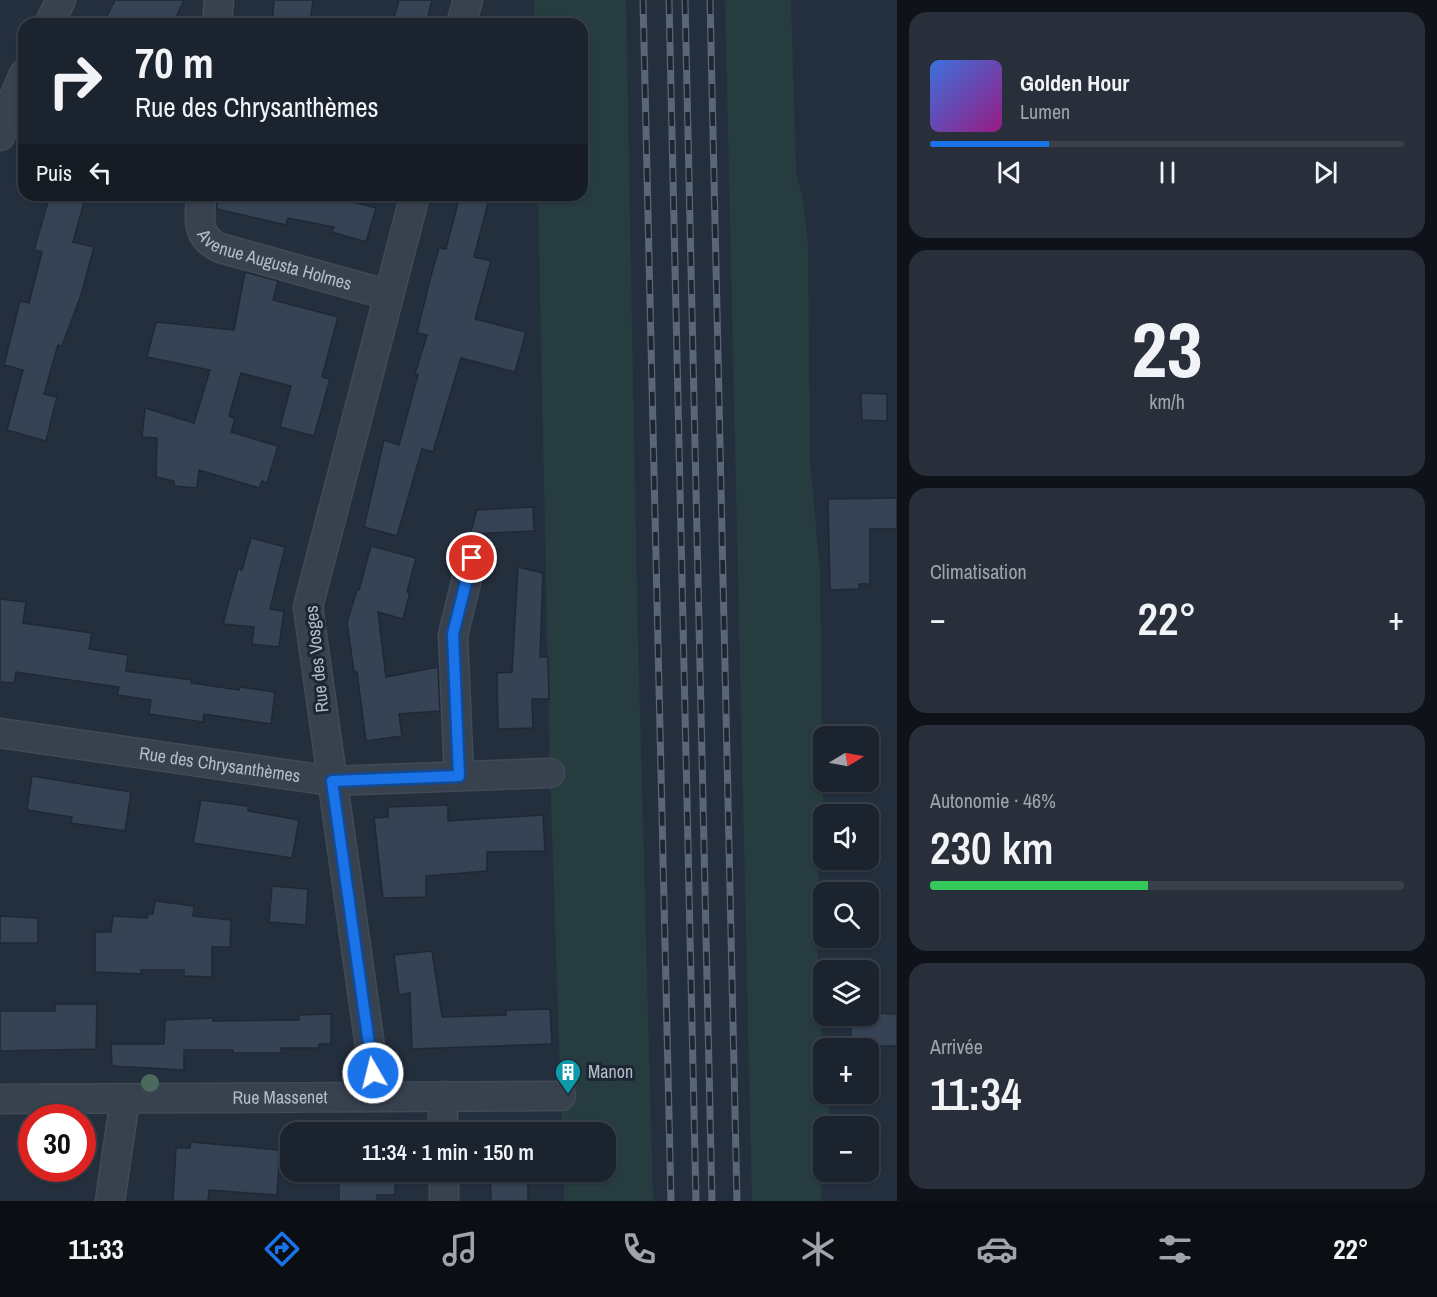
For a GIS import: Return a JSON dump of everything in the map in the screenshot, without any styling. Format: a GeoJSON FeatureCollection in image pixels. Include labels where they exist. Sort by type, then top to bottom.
{"type":"FeatureCollection","features":[{"type":"Feature","properties":{"kind":"street"},"geometry":{"type":"LineString","coordinates":[[52,18],[61,0]]}},
{"type":"Feature","properties":{"kind":"street"},"geometry":{"type":"LineString","coordinates":[[218,18],[219,0]]}},
{"type":"Feature","properties":{"kind":"street"},"geometry":{"type":"LineString","coordinates":[[463,18],[468,0]]}},
{"type":"Feature","properties":{"kind":"street"},"geometry":{"type":"LineString","coordinates":[[0,136],[18,88]]}},
{"type":"Feature","properties":{"kind":"street","name":"Avenue Augusta Holmes"},"geometry":{"type":"LineString","coordinates":[[201,201],[201,227],[204,238],[209,243],[389,295]]}},
{"type":"Feature","properties":{"kind":"street","name":"Rue des Vosges"},"geometry":{"type":"LineString","coordinates":[[377,1096],[308,607],[413,201]]}},
{"type":"Feature","properties":{"kind":"street"},"geometry":{"type":"LineString","coordinates":[[459,776],[453,634],[472,558]]}},
{"type":"Feature","properties":{"kind":"street","name":"Rue des Chrysanthèmes"},"geometry":{"type":"LineString","coordinates":[[0,733],[332,781],[550,774]]}},
{"type":"Feature","properties":{"kind":"street"},"geometry":{"type":"LineString","coordinates":[[443,1096],[443,1122]]}},
{"type":"Feature","properties":{"kind":"street","name":"Rue Massenet"},"geometry":{"type":"LineString","coordinates":[[0,1099],[561,1096]]}},
{"type":"Feature","properties":{"kind":"street"},"geometry":{"type":"LineString","coordinates":[[110,1201],[125,1099]]}},
{"type":"Feature","properties":{"kind":"street"},"geometry":{"type":"LineString","coordinates":[[444,1182],[444,1201]]}},
{"type":"Feature","properties":{"kind":"green space"},"geometry":{"type":"Polygon","coordinates":[[[534,0],[626,0],[637,598],[653,1201],[564,1201],[563,1182],[616,1182],[616,1122],[562,1122],[550,773],[538,201],[588,201],[588,18],[534,18],[534,0]]]}},
{"type":"Feature","properties":{"kind":"green space"},"geometry":{"type":"Polygon","coordinates":[[[725,0],[791,0],[796,171],[803,200],[808,244],[810,463],[820,570],[822,726],[813,726],[813,792],[823,792],[823,804],[813,804],[813,870],[819,870],[818,882],[813,882],[813,948],[817,948],[818,960],[813,960],[813,1026],[821,1026],[823,1038],[813,1038],[813,1104],[829,1104],[830,1116],[813,1116],[813,1182],[822,1182],[821,1201],[752,1201],[725,0]]]}},
{"type":"Feature","properties":{"kind":"building"},"geometry":{"type":"Polygon","coordinates":[[[115,0],[184,0],[176,18],[106,18],[115,0]]]}},
{"type":"Feature","properties":{"kind":"building"},"geometry":{"type":"Polygon","coordinates":[[[274,0],[313,0],[311,18],[272,18],[274,0]]]}},
{"type":"Feature","properties":{"kind":"building"},"geometry":{"type":"Polygon","coordinates":[[[399,0],[432,0],[428,18],[394,18],[399,0]]]}},
{"type":"Feature","properties":{"kind":"building"},"geometry":{"type":"Polygon","coordinates":[[[48,201],[84,201],[73,242],[94,247],[81,295],[62,346],[58,345],[44,394],[57,397],[46,441],[7,430],[23,370],[4,365],[20,301],[29,303],[42,252],[34,250],[48,201]]]}},
{"type":"Feature","properties":{"kind":"building"},"geometry":{"type":"Polygon","coordinates":[[[217,201],[350,201],[376,208],[366,242],[332,232],[334,227],[288,218],[286,225],[217,209],[217,201]]]}},
{"type":"Feature","properties":{"kind":"building"},"geometry":{"type":"Polygon","coordinates":[[[458,201],[488,201],[474,257],[491,261],[475,319],[526,332],[515,372],[461,358],[433,452],[422,449],[397,536],[364,527],[384,440],[399,445],[418,375],[415,374],[427,335],[417,333],[439,248],[446,249],[458,201]]]}},
{"type":"Feature","properties":{"kind":"building"},"geometry":{"type":"Polygon","coordinates":[[[245,272],[278,281],[273,300],[338,317],[322,377],[330,379],[314,436],[280,427],[291,386],[241,373],[229,416],[235,419],[231,432],[278,446],[267,483],[262,481],[259,488],[199,470],[197,488],[174,486],[174,481],[156,477],[157,438],[142,437],[145,408],[194,423],[210,370],[147,357],[156,322],[234,330],[245,272]]]}},
{"type":"Feature","properties":{"kind":"building"},"geometry":{"type":"Polygon","coordinates":[[[861,393],[887,394],[887,421],[862,420],[861,393]]]}},
{"type":"Feature","properties":{"kind":"building"},"geometry":{"type":"Polygon","coordinates":[[[897,498],[897,529],[870,529],[870,584],[859,584],[859,589],[830,590],[828,499],[897,498]]]}},
{"type":"Feature","properties":{"kind":"building"},"geometry":{"type":"Polygon","coordinates":[[[533,507],[534,531],[470,534],[477,510],[533,507]]]}},
{"type":"Feature","properties":{"kind":"building"},"geometry":{"type":"Polygon","coordinates":[[[251,538],[285,547],[270,609],[284,611],[279,647],[252,644],[254,627],[223,624],[238,568],[242,570],[251,538]]]}},
{"type":"Feature","properties":{"kind":"building"},"geometry":{"type":"Polygon","coordinates":[[[371,546],[416,558],[403,619],[378,612],[386,677],[438,667],[440,711],[399,714],[402,736],[366,741],[357,672],[354,672],[347,622],[357,590],[359,590],[371,546]]]}},
{"type":"Feature","properties":{"kind":"building"},"geometry":{"type":"Polygon","coordinates":[[[518,567],[543,573],[540,657],[548,657],[549,699],[532,699],[533,728],[498,729],[497,673],[512,672],[518,567]]]}},
{"type":"Feature","properties":{"kind":"building"},"geometry":{"type":"Polygon","coordinates":[[[0,599],[26,602],[23,623],[92,633],[89,649],[128,655],[126,671],[192,680],[191,683],[239,690],[240,687],[275,692],[271,724],[204,714],[203,722],[149,714],[151,700],[117,695],[119,687],[16,672],[14,683],[0,682],[0,599]]]}},
{"type":"Feature","properties":{"kind":"building"},"geometry":{"type":"Polygon","coordinates":[[[32,776],[131,792],[125,831],[71,823],[72,817],[27,810],[32,776]]]}},
{"type":"Feature","properties":{"kind":"building"},"geometry":{"type":"Polygon","coordinates":[[[201,800],[248,806],[248,811],[299,820],[292,858],[193,843],[201,800]]]}},
{"type":"Feature","properties":{"kind":"building"},"geometry":{"type":"Polygon","coordinates":[[[448,805],[448,821],[543,815],[545,851],[487,852],[487,871],[426,876],[426,897],[383,898],[374,818],[388,817],[388,807],[448,805]]]}},
{"type":"Feature","properties":{"kind":"building"},"geometry":{"type":"Polygon","coordinates":[[[272,886],[308,889],[306,925],[269,922],[272,886]]]}},
{"type":"Feature","properties":{"kind":"building"},"geometry":{"type":"Polygon","coordinates":[[[155,901],[194,906],[193,916],[231,920],[230,947],[212,947],[212,977],[184,976],[184,970],[141,970],[141,974],[95,972],[95,932],[111,932],[113,916],[147,918],[148,914],[153,914],[155,901]]]}},
{"type":"Feature","properties":{"kind":"building"},"geometry":{"type":"Polygon","coordinates":[[[0,916],[38,918],[38,943],[0,943],[0,916]]]}},
{"type":"Feature","properties":{"kind":"building"},"geometry":{"type":"Polygon","coordinates":[[[432,951],[442,1017],[506,1015],[506,1010],[550,1009],[552,1044],[412,1049],[410,993],[399,995],[394,955],[432,951]]]}},
{"type":"Feature","properties":{"kind":"building"},"geometry":{"type":"Polygon","coordinates":[[[55,1004],[97,1004],[96,1049],[0,1051],[0,1011],[55,1011],[55,1004]]]}},
{"type":"Feature","properties":{"kind":"building"},"geometry":{"type":"Polygon","coordinates":[[[879,1013],[897,1014],[897,1046],[879,1046],[879,1038],[851,1038],[851,1026],[879,1026],[879,1013]]]}},
{"type":"Feature","properties":{"kind":"building"},"geometry":{"type":"Polygon","coordinates":[[[331,1014],[331,1044],[319,1044],[319,1048],[281,1048],[281,1053],[184,1050],[184,1070],[112,1066],[111,1044],[164,1044],[165,1020],[213,1018],[213,1021],[299,1020],[299,1015],[331,1014]]]}},
{"type":"Feature","properties":{"kind":"building"},"geometry":{"type":"Polygon","coordinates":[[[191,1142],[280,1150],[277,1195],[209,1190],[208,1201],[173,1201],[176,1148],[190,1148],[191,1142]]]}},
{"type":"Feature","properties":{"kind":"building"},"geometry":{"type":"Polygon","coordinates":[[[339,1182],[395,1182],[395,1195],[377,1195],[377,1201],[339,1201],[339,1182]]]}},
{"type":"Feature","properties":{"kind":"building"},"geometry":{"type":"Polygon","coordinates":[[[490,1182],[528,1182],[528,1201],[491,1201],[490,1182]]]}},
{"type":"Feature","properties":{"kind":"railway"},"geometry":{"type":"LineString","coordinates":[[643,0],[671,1201]]}},
{"type":"Feature","properties":{"kind":"railway"},"geometry":{"type":"LineString","coordinates":[[669,0],[696,1201]]}},
{"type":"Feature","properties":{"kind":"railway"},"geometry":{"type":"LineString","coordinates":[[685,0],[712,1201]]}},
{"type":"Feature","properties":{"kind":"railway"},"geometry":{"type":"LineString","coordinates":[[710,0],[737,1201]]}},
{"type":"Feature","properties":{"kind":"place","name":"Manon"},"geometry":{"type":"Point","coordinates":[568,1095]}},
{"type":"Feature","properties":{"kind":"route"},"geometry":{"type":"LineString","coordinates":[[373,1073],[332,781],[459,776],[453,634],[472,558]]}}]}
